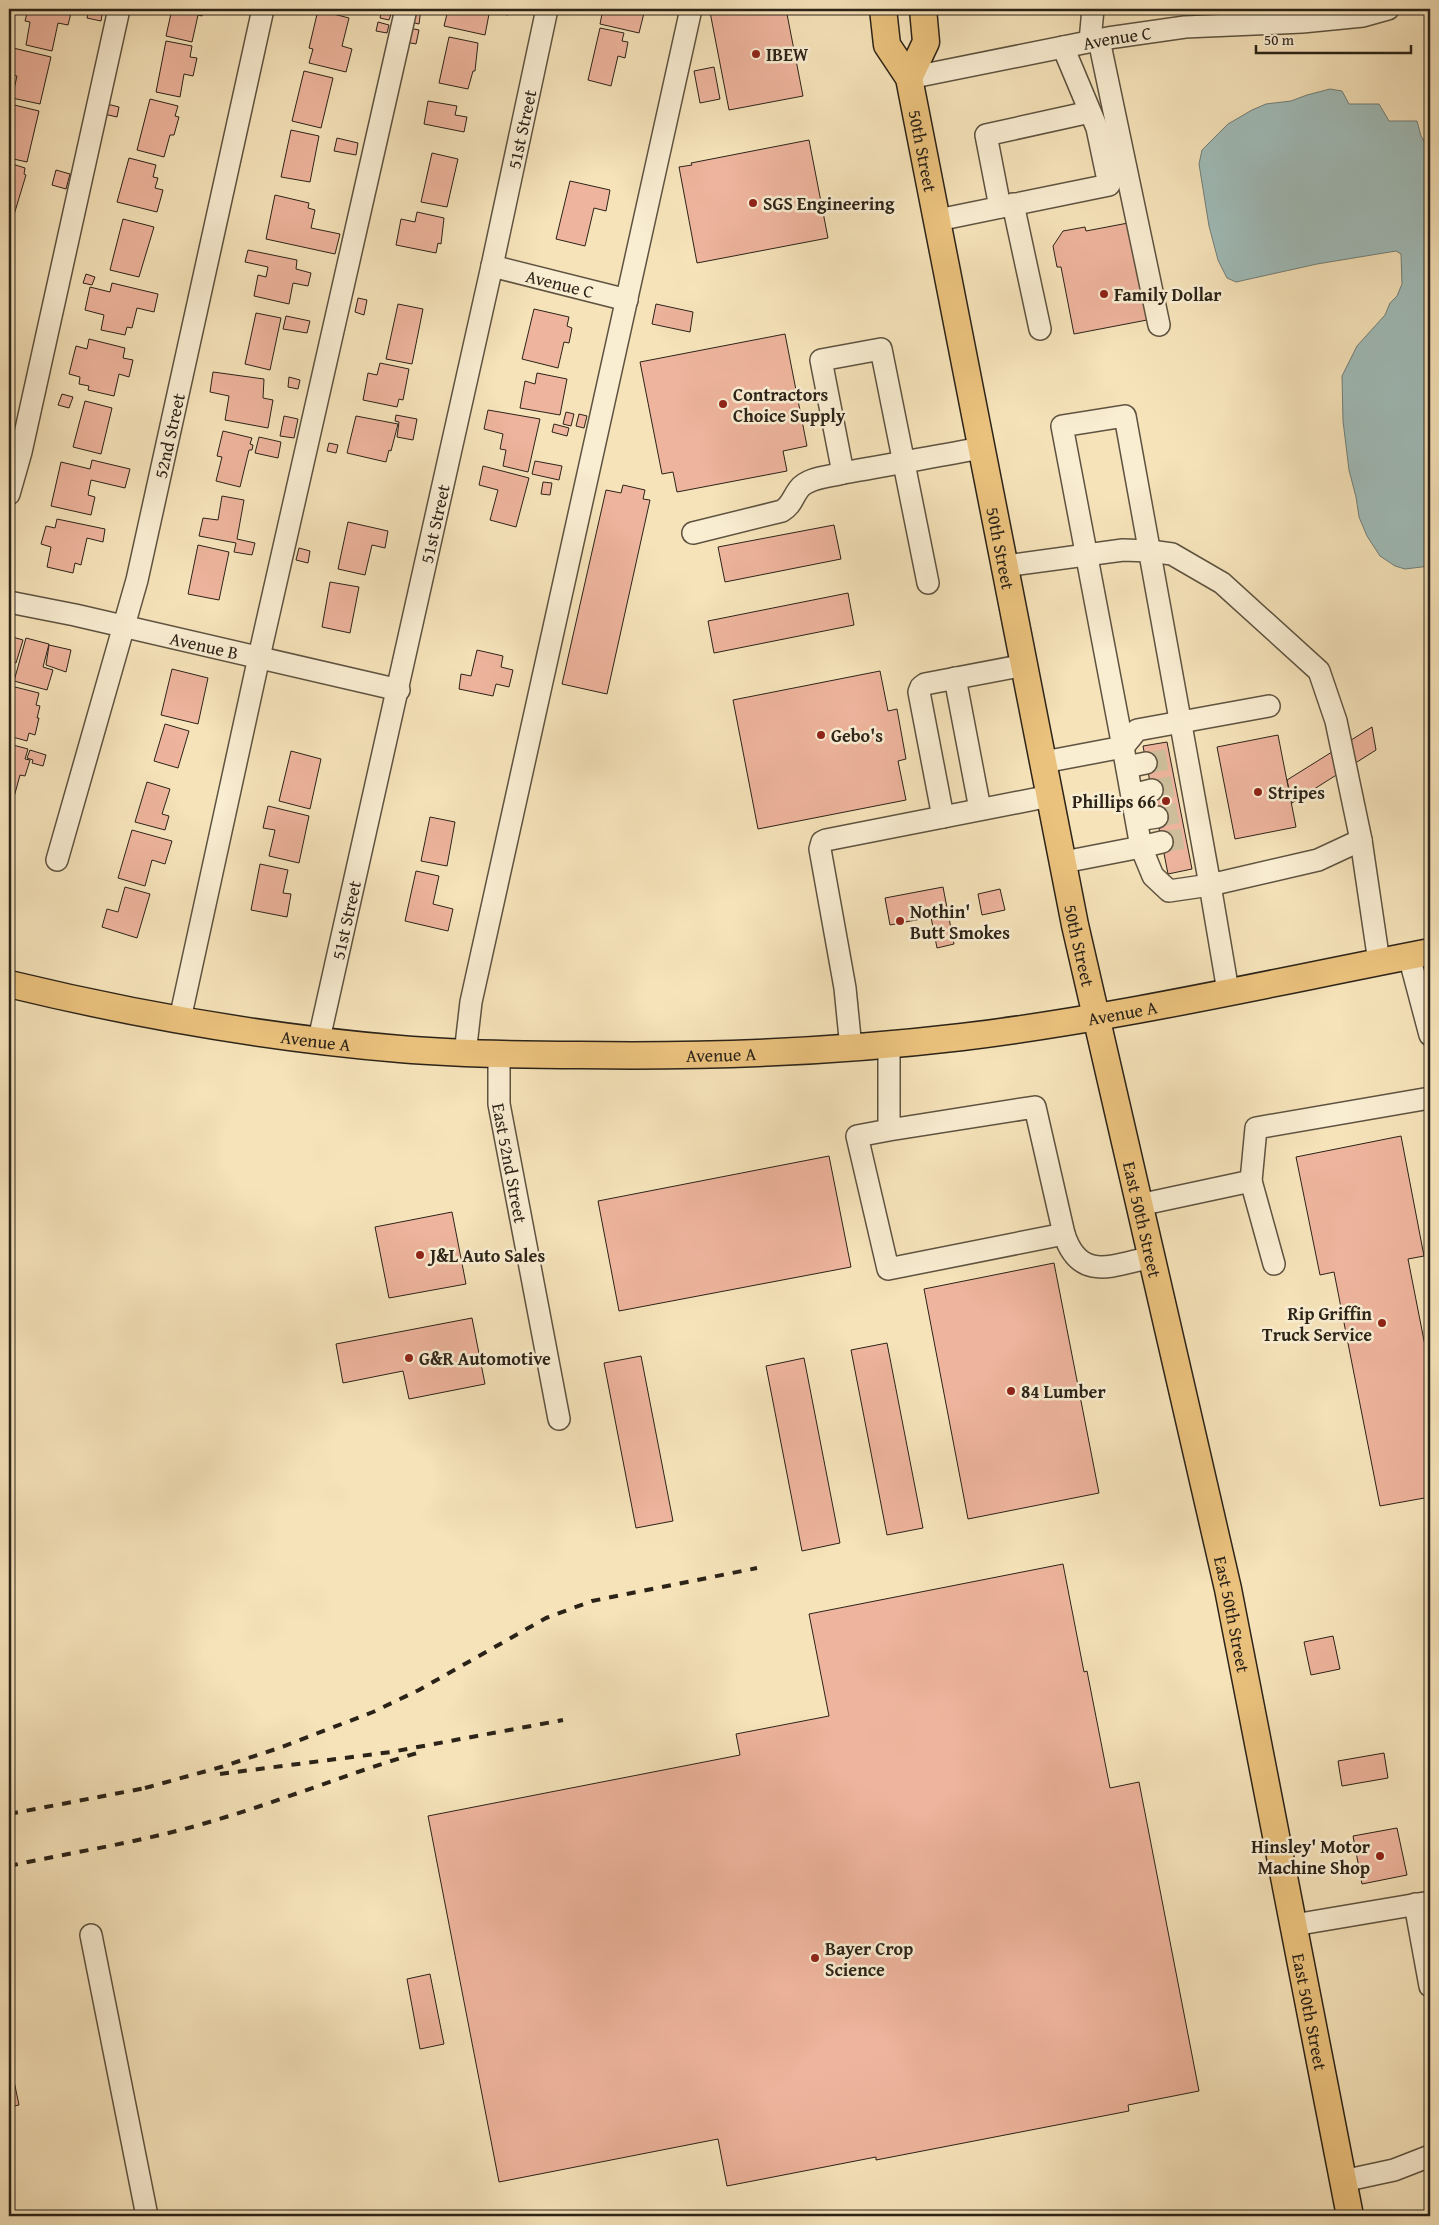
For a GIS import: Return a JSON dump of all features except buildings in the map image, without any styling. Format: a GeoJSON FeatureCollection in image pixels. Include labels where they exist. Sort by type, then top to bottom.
{"type":"FeatureCollection","features":[{"type":"Feature","properties":{"kind":"main road","name":"50th Street"},"geometry":{"type":"LineString","coordinates":[[883,9],[887,45],[909,78],[1075,925],[1096,1017]]}},
{"type":"Feature","properties":{"kind":"main road"},"geometry":{"type":"LineString","coordinates":[[909,78],[926,42],[923,9]]}},
{"type":"Feature","properties":{"kind":"main road","name":"Avenue A"},"geometry":{"type":"LineString","coordinates":[[9,984],[180,1019],[397,1049],[465,1054],[706,1055],[851,1048],[990,1033],[1096,1017],[1419,954]]}},
{"type":"Feature","properties":{"kind":"main road","name":"East 50th Street"},"geometry":{"type":"LineString","coordinates":[[1096,1017],[1228,1589],[1350,2216]]}},
{"type":"Feature","properties":{"kind":"street"},"geometry":{"type":"LineString","coordinates":[[9,494],[21,452],[119,9]]}},
{"type":"Feature","properties":{"kind":"street","name":"52nd Street"},"geometry":{"type":"LineString","coordinates":[[57,860],[137,580],[263,9]]}},
{"type":"Feature","properties":{"kind":"street"},"geometry":{"type":"LineString","coordinates":[[180,1019],[259,658],[406,9]]}},
{"type":"Feature","properties":{"kind":"street","name":"51st Street"},"geometry":{"type":"LineString","coordinates":[[319,1039],[399,690],[547,9]]}},
{"type":"Feature","properties":{"kind":"street"},"geometry":{"type":"LineString","coordinates":[[465,1054],[471,1002],[691,9]]}},
{"type":"Feature","properties":{"kind":"street"},"geometry":{"type":"LineString","coordinates":[[1093,9],[1094,40],[1159,325]]}},
{"type":"Feature","properties":{"kind":"street","name":"Avenue C"},"geometry":{"type":"LineString","coordinates":[[909,78],[1094,40],[1185,26],[1302,22],[1363,16],[1388,9]]}},
{"type":"Feature","properties":{"kind":"street"},"geometry":{"type":"LineString","coordinates":[[938,220],[1109,184],[1097,128],[1063,47]]}},
{"type":"Feature","properties":{"kind":"street"},"geometry":{"type":"LineString","coordinates":[[1040,329],[986,135],[1090,112]]}},
{"type":"Feature","properties":{"kind":"street","name":"Avenue C"},"geometry":{"type":"LineString","coordinates":[[492,266],[627,300]]}},
{"type":"Feature","properties":{"kind":"street"},"geometry":{"type":"LineString","coordinates":[[843,473],[821,360],[881,348],[928,583]]}},
{"type":"Feature","properties":{"kind":"street"},"geometry":{"type":"LineString","coordinates":[[1228,991],[1210,885],[1194,836],[1179,757],[1181,722],[1125,416],[1062,426],[1132,759],[1142,792],[1147,819],[1141,847],[1152,876],[1168,891],[1210,885],[1318,860],[1361,840]]}},
{"type":"Feature","properties":{"kind":"street"},"geometry":{"type":"LineString","coordinates":[[693,533],[782,511],[790,506],[799,488],[807,482],[843,473],[982,448]]}},
{"type":"Feature","properties":{"kind":"street"},"geometry":{"type":"LineString","coordinates":[[1006,566],[1122,550],[1150,550],[1172,554],[1222,583],[1319,671],[1336,721],[1361,840],[1379,962]]}},
{"type":"Feature","properties":{"kind":"street","name":"Avenue B"},"geometry":{"type":"LineString","coordinates":[[9,602],[123,626],[399,690]]}},
{"type":"Feature","properties":{"kind":"street"},"geometry":{"type":"LineString","coordinates":[[944,817],[919,692],[921,687],[925,684],[1025,665]]}},
{"type":"Feature","properties":{"kind":"street"},"geometry":{"type":"LineString","coordinates":[[955,678],[980,809]]}},
{"type":"Feature","properties":{"kind":"street"},"geometry":{"type":"LineString","coordinates":[[1132,759],[1137,730],[1269,706]]}},
{"type":"Feature","properties":{"kind":"street"},"geometry":{"type":"LineString","coordinates":[[1044,762],[1132,759]]}},
{"type":"Feature","properties":{"kind":"street"},"geometry":{"type":"LineString","coordinates":[[851,1048],[845,988],[820,849],[822,842],[1050,796]]}},
{"type":"Feature","properties":{"kind":"street"},"geometry":{"type":"LineString","coordinates":[[1064,862],[1162,842]]}},
{"type":"Feature","properties":{"kind":"street"},"geometry":{"type":"LineString","coordinates":[[1419,954],[1430,1035]]}},
{"type":"Feature","properties":{"kind":"street"},"geometry":{"type":"LineString","coordinates":[[888,1045],[889,1130]]}},
{"type":"Feature","properties":{"kind":"street","name":"East 52nd Street"},"geometry":{"type":"LineString","coordinates":[[499,1054],[499,1104],[559,1419]]}},
{"type":"Feature","properties":{"kind":"street"},"geometry":{"type":"LineString","coordinates":[[1274,1264],[1251,1181],[1256,1128],[1430,1098]]}},
{"type":"Feature","properties":{"kind":"street"},"geometry":{"type":"LineString","coordinates":[[1064,1234],[888,1269],[857,1136],[1036,1107],[1069,1251],[1079,1261],[1097,1268],[1152,1257]]}},
{"type":"Feature","properties":{"kind":"street"},"geometry":{"type":"LineString","coordinates":[[1139,1205],[1251,1181]]}},
{"type":"Feature","properties":{"kind":"street"},"geometry":{"type":"LineString","coordinates":[[1294,1925],[1422,1903],[1430,1986]]}},
{"type":"Feature","properties":{"kind":"street"},"geometry":{"type":"LineString","coordinates":[[91,1935],[147,2216]]}},
{"type":"Feature","properties":{"kind":"street"},"geometry":{"type":"LineString","coordinates":[[1343,2181],[1394,2170],[1430,2156]]}},
{"type":"Feature","properties":{"kind":"water"},"geometry":{"type":"Polygon","coordinates":[[[1330,89],[1342,91],[1349,104],[1379,104],[1389,121],[1417,121],[1421,136],[1426,144],[1430,144],[1430,566],[1405,569],[1395,566],[1380,556],[1367,536],[1359,517],[1349,470],[1343,421],[1342,376],[1357,346],[1385,315],[1390,303],[1397,296],[1402,284],[1401,254],[1396,251],[1317,264],[1236,282],[1227,278],[1218,260],[1209,226],[1199,164],[1202,150],[1228,124],[1252,110],[1266,104],[1291,101],[1330,89]]]}},
{"type":"Feature","properties":{"kind":"tunnel"},"geometry":{"type":"LineString","coordinates":[[1146,763],[1170,759]]}},
{"type":"Feature","properties":{"kind":"tunnel"},"geometry":{"type":"LineString","coordinates":[[1152,790],[1176,786]]}},
{"type":"Feature","properties":{"kind":"tunnel"},"geometry":{"type":"LineString","coordinates":[[1157,817],[1181,812]]}},
{"type":"Feature","properties":{"kind":"tunnel"},"geometry":{"type":"LineString","coordinates":[[1162,842],[1186,838]]}},
{"type":"Feature","properties":{"kind":"railway"},"geometry":{"type":"LineString","coordinates":[[145,1788],[221,1767],[279,1748],[373,1712],[419,1690],[546,1618],[592,1601],[757,1568]]}},
{"type":"Feature","properties":{"kind":"railway"},"geometry":{"type":"LineString","coordinates":[[220,1774],[391,1752],[563,1720]]}},
{"type":"Feature","properties":{"kind":"railway"},"geometry":{"type":"LineString","coordinates":[[9,1866],[139,1840],[190,1827],[241,1812],[417,1753]]}},
{"type":"Feature","properties":{"kind":"railway"},"geometry":{"type":"LineString","coordinates":[[9,1814],[151,1787]]}},
{"type":"Feature","properties":{"kind":"place","name":"IBEW"},"geometry":{"type":"Point","coordinates":[756,54]}},
{"type":"Feature","properties":{"kind":"place","name":"SGS Engineering"},"geometry":{"type":"Point","coordinates":[753,203]}},
{"type":"Feature","properties":{"kind":"place","name":"Family Dollar"},"geometry":{"type":"Point","coordinates":[1104,294]}},
{"type":"Feature","properties":{"kind":"place","name":"Contractors Choice Supply"},"geometry":{"type":"Point","coordinates":[723,404]}},
{"type":"Feature","properties":{"kind":"place","name":"Gebo's"},"geometry":{"type":"Point","coordinates":[821,735]}},
{"type":"Feature","properties":{"kind":"place","name":"Stripes"},"geometry":{"type":"Point","coordinates":[1258,792]}},
{"type":"Feature","properties":{"kind":"place","name":"Phillips 66"},"geometry":{"type":"Point","coordinates":[1166,801]}},
{"type":"Feature","properties":{"kind":"place","name":"Nothin' Butt Smokes"},"geometry":{"type":"Point","coordinates":[900,921]}},
{"type":"Feature","properties":{"kind":"place","name":"J&L Auto Sales"},"geometry":{"type":"Point","coordinates":[420,1255]}},
{"type":"Feature","properties":{"kind":"place","name":"Rip Griffin Truck Service"},"geometry":{"type":"Point","coordinates":[1382,1323]}},
{"type":"Feature","properties":{"kind":"place","name":"G&R Automotive"},"geometry":{"type":"Point","coordinates":[409,1358]}},
{"type":"Feature","properties":{"kind":"place","name":"84 Lumber"},"geometry":{"type":"Point","coordinates":[1011,1391]}},
{"type":"Feature","properties":{"kind":"place","name":"Hinsley' Motor Machine Shop"},"geometry":{"type":"Point","coordinates":[1380,1856]}},
{"type":"Feature","properties":{"kind":"place","name":"Bayer Crop Science"},"geometry":{"type":"Point","coordinates":[815,1958]}}]}
